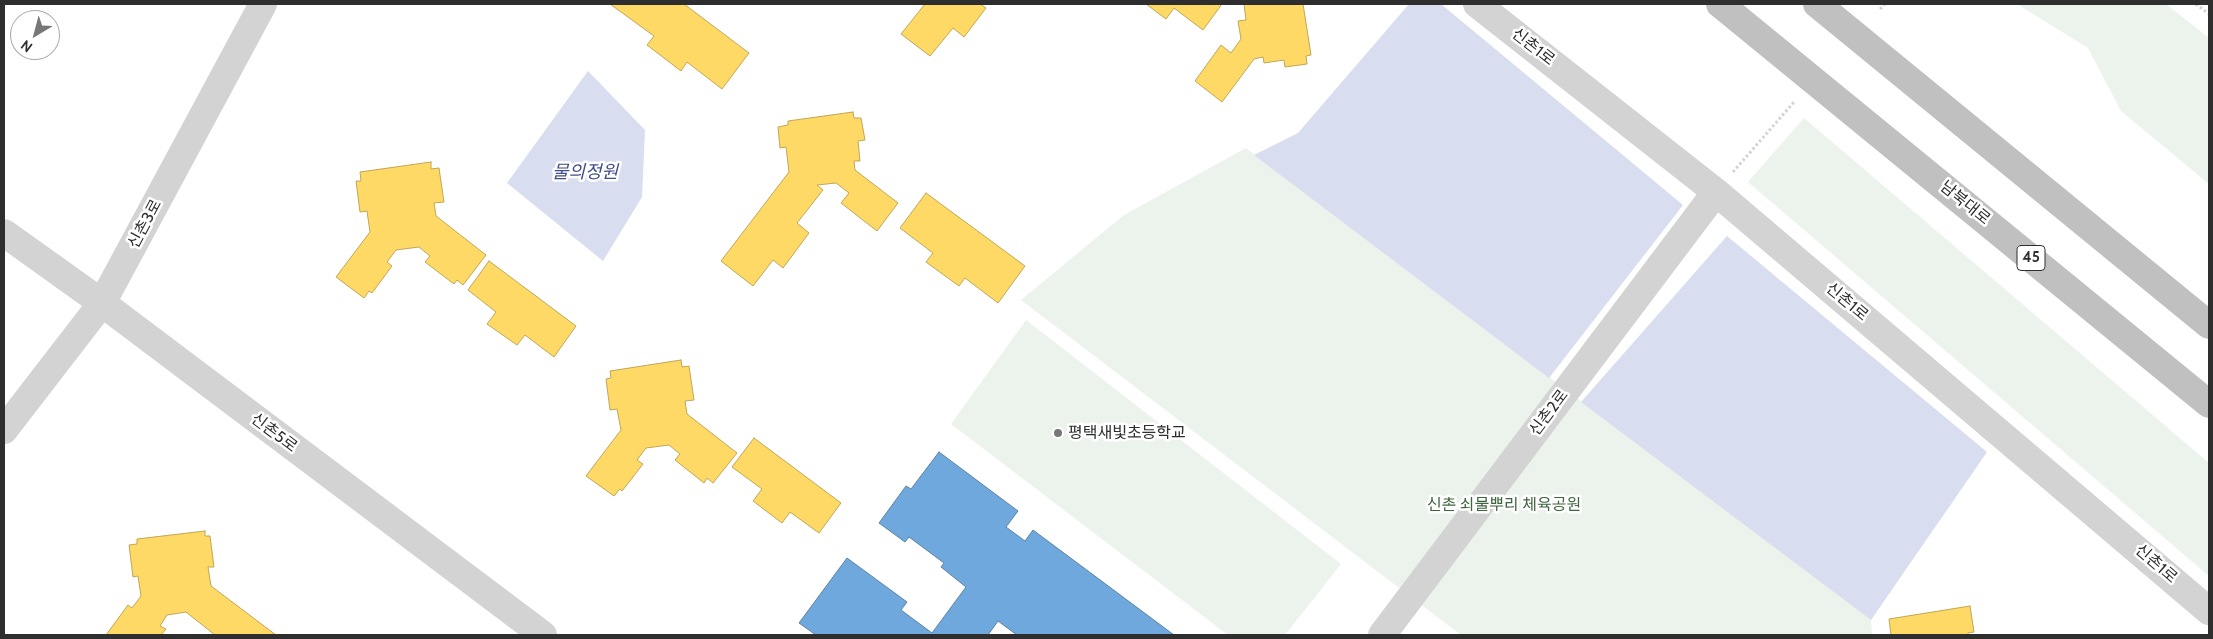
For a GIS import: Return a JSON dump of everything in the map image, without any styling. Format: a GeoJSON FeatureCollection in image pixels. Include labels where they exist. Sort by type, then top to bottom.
{"type":"FeatureCollection","features":[{"type":"Feature","properties":{"kind":"highway","name":"남북대로"},"geometry":{"type":"LineString","coordinates":[[1720,4],[2209,404]]}},
{"type":"Feature","properties":{"kind":"highway"},"geometry":{"type":"LineString","coordinates":[[1817,4],[2209,325]]}},
{"type":"Feature","properties":{"kind":"street","name":"신촌3로"},"geometry":{"type":"LineString","coordinates":[[4,430],[102,304],[263,4]]}},
{"type":"Feature","properties":{"kind":"street","name":"신촌1로"},"geometry":{"type":"LineString","coordinates":[[1477,4],[1716,192],[2209,611]]}},
{"type":"Feature","properties":{"kind":"street","name":"신촌2로"},"geometry":{"type":"LineString","coordinates":[[1382,635],[1716,192]]}},
{"type":"Feature","properties":{"kind":"street","name":"신촌5로"},"geometry":{"type":"LineString","coordinates":[[4,233],[102,304],[542,635]]}},
{"type":"Feature","properties":{"kind":"path"},"geometry":{"type":"LineString","coordinates":[[1880,9],[1886,4]]}},
{"type":"Feature","properties":{"kind":"path"},"geometry":{"type":"LineString","coordinates":[[2196,4],[2209,14]]}},
{"type":"Feature","properties":{"kind":"path"},"geometry":{"type":"LineString","coordinates":[[1716,192],[1794,102]]}},
{"type":"Feature","properties":{"kind":"green space"},"geometry":{"type":"Polygon","coordinates":[[[2017,4],[2166,4],[2209,38],[2209,184],[2121,111],[2088,48],[2017,4]]]}},
{"type":"Feature","properties":{"kind":"green space"},"geometry":{"type":"Polygon","coordinates":[[[1804,118],[2209,463],[2209,576],[1748,182],[1804,118]]]}},
{"type":"Feature","properties":{"kind":"green space","name":"신촌 쇠물뿌리 체육공원"},"geometry":{"type":"Polygon","coordinates":[[[1246,148],[1871,620],[1872,635],[1461,635],[1021,300],[1124,215],[1246,148]]]}},
{"type":"Feature","properties":{"kind":"green space"},"geometry":{"type":"Polygon","coordinates":[[[1026,320],[1341,564],[1285,635],[1228,635],[951,424],[1026,320]]]}},
{"type":"Feature","properties":{"kind":"water"},"geometry":{"type":"Polygon","coordinates":[[[1409,4],[1441,4],[1683,205],[1549,378],[1254,155],[1298,133],[1409,4]]]}},
{"type":"Feature","properties":{"kind":"water","name":"물의정원"},"geometry":{"type":"Polygon","coordinates":[[[588,71],[645,130],[642,197],[603,261],[507,183],[588,71]]]}},
{"type":"Feature","properties":{"kind":"water"},"geometry":{"type":"Polygon","coordinates":[[[1727,236],[1987,452],[1871,620],[1581,402],[1727,236]]]}},
{"type":"Feature","properties":{"kind":"building: 주거"},"geometry":{"type":"Polygon","coordinates":[[[610,4],[684,4],[749,53],[722,89],[687,62],[681,71],[647,45],[654,36],[610,4]]]}},
{"type":"Feature","properties":{"kind":"building: 주거"},"geometry":{"type":"Polygon","coordinates":[[[925,4],[980,4],[986,8],[964,37],[953,28],[930,56],[901,34],[925,4]]]}},
{"type":"Feature","properties":{"kind":"building: 주거"},"geometry":{"type":"Polygon","coordinates":[[[1146,4],[1222,4],[1203,30],[1174,8],[1166,19],[1146,4]]]}},
{"type":"Feature","properties":{"kind":"building: 주거"},"geometry":{"type":"Polygon","coordinates":[[[1244,4],[1303,4],[1311,55],[1306,56],[1307,64],[1285,67],[1284,60],[1264,63],[1263,57],[1254,59],[1222,102],[1195,81],[1221,45],[1231,53],[1241,39],[1238,21],[1246,20],[1244,4]]]}},
{"type":"Feature","properties":{"kind":"building: 주거"},"geometry":{"type":"Polygon","coordinates":[[[853,112],[854,118],[861,118],[865,140],[858,141],[860,161],[854,161],[855,170],[898,203],[877,231],[841,203],[849,193],[836,183],[817,185],[823,190],[797,223],[809,233],[783,268],[773,260],[753,286],[721,261],[789,172],[786,147],[780,148],[778,127],[788,125],[788,121],[853,112]]]}},
{"type":"Feature","properties":{"kind":"building: 주거"},"geometry":{"type":"Polygon","coordinates":[[[431,162],[431,169],[439,168],[444,202],[434,203],[436,216],[486,255],[463,285],[457,280],[454,284],[425,262],[430,256],[419,247],[396,250],[387,262],[392,266],[372,293],[369,291],[364,298],[336,277],[370,232],[367,211],[360,212],[356,181],[361,181],[360,172],[431,162]]]}},
{"type":"Feature","properties":{"kind":"building: 주거"},"geometry":{"type":"Polygon","coordinates":[[[926,193],[1025,266],[998,303],[965,278],[959,286],[926,262],[933,253],[900,228],[926,193]]]}},
{"type":"Feature","properties":{"kind":"building: 주거"},"geometry":{"type":"Polygon","coordinates":[[[489,261],[576,326],[554,357],[525,335],[517,345],[487,324],[496,312],[468,290],[489,261]]]}},
{"type":"Feature","properties":{"kind":"building: 주거"},"geometry":{"type":"Polygon","coordinates":[[[681,360],[682,367],[689,366],[694,400],[685,401],[687,414],[737,453],[713,483],[707,478],[704,483],[675,460],[680,454],[669,445],[646,448],[637,460],[643,464],[622,491],[620,489],[614,496],[586,476],[621,430],[617,409],[610,410],[606,379],[611,378],[610,371],[681,360]]]}},
{"type":"Feature","properties":{"kind":"building: 주거"},"geometry":{"type":"Polygon","coordinates":[[[754,438],[841,503],[819,533],[790,512],[782,523],[753,501],[762,489],[732,467],[754,438]]]}},
{"type":"Feature","properties":{"kind":"building: 주거"},"geometry":{"type":"Polygon","coordinates":[[[205,531],[205,536],[210,536],[214,567],[208,567],[211,586],[276,635],[215,635],[186,612],[167,615],[160,626],[166,629],[161,635],[106,635],[128,605],[132,608],[141,596],[138,576],[133,577],[129,545],[137,544],[137,539],[205,531]]]}},
{"type":"Feature","properties":{"kind":"building: 주거"},"geometry":{"type":"Polygon","coordinates":[[[1970,606],[1974,632],[1968,633],[1968,635],[1891,635],[1889,619],[1970,606]]]}},
{"type":"Feature","properties":{"kind":"building: 학교"},"geometry":{"type":"Polygon","coordinates":[[[939,452],[1018,511],[1006,527],[1025,541],[1033,530],[1174,635],[1017,635],[998,621],[988,635],[816,635],[799,623],[847,558],[907,602],[901,610],[932,633],[966,587],[941,567],[944,563],[909,537],[905,542],[879,523],[906,486],[911,489],[939,452]]]}},
{"type":"Feature","properties":{"kind":"place","name":"평택새빛초등학교"},"geometry":{"type":"Point","coordinates":[1058,433]}}]}
